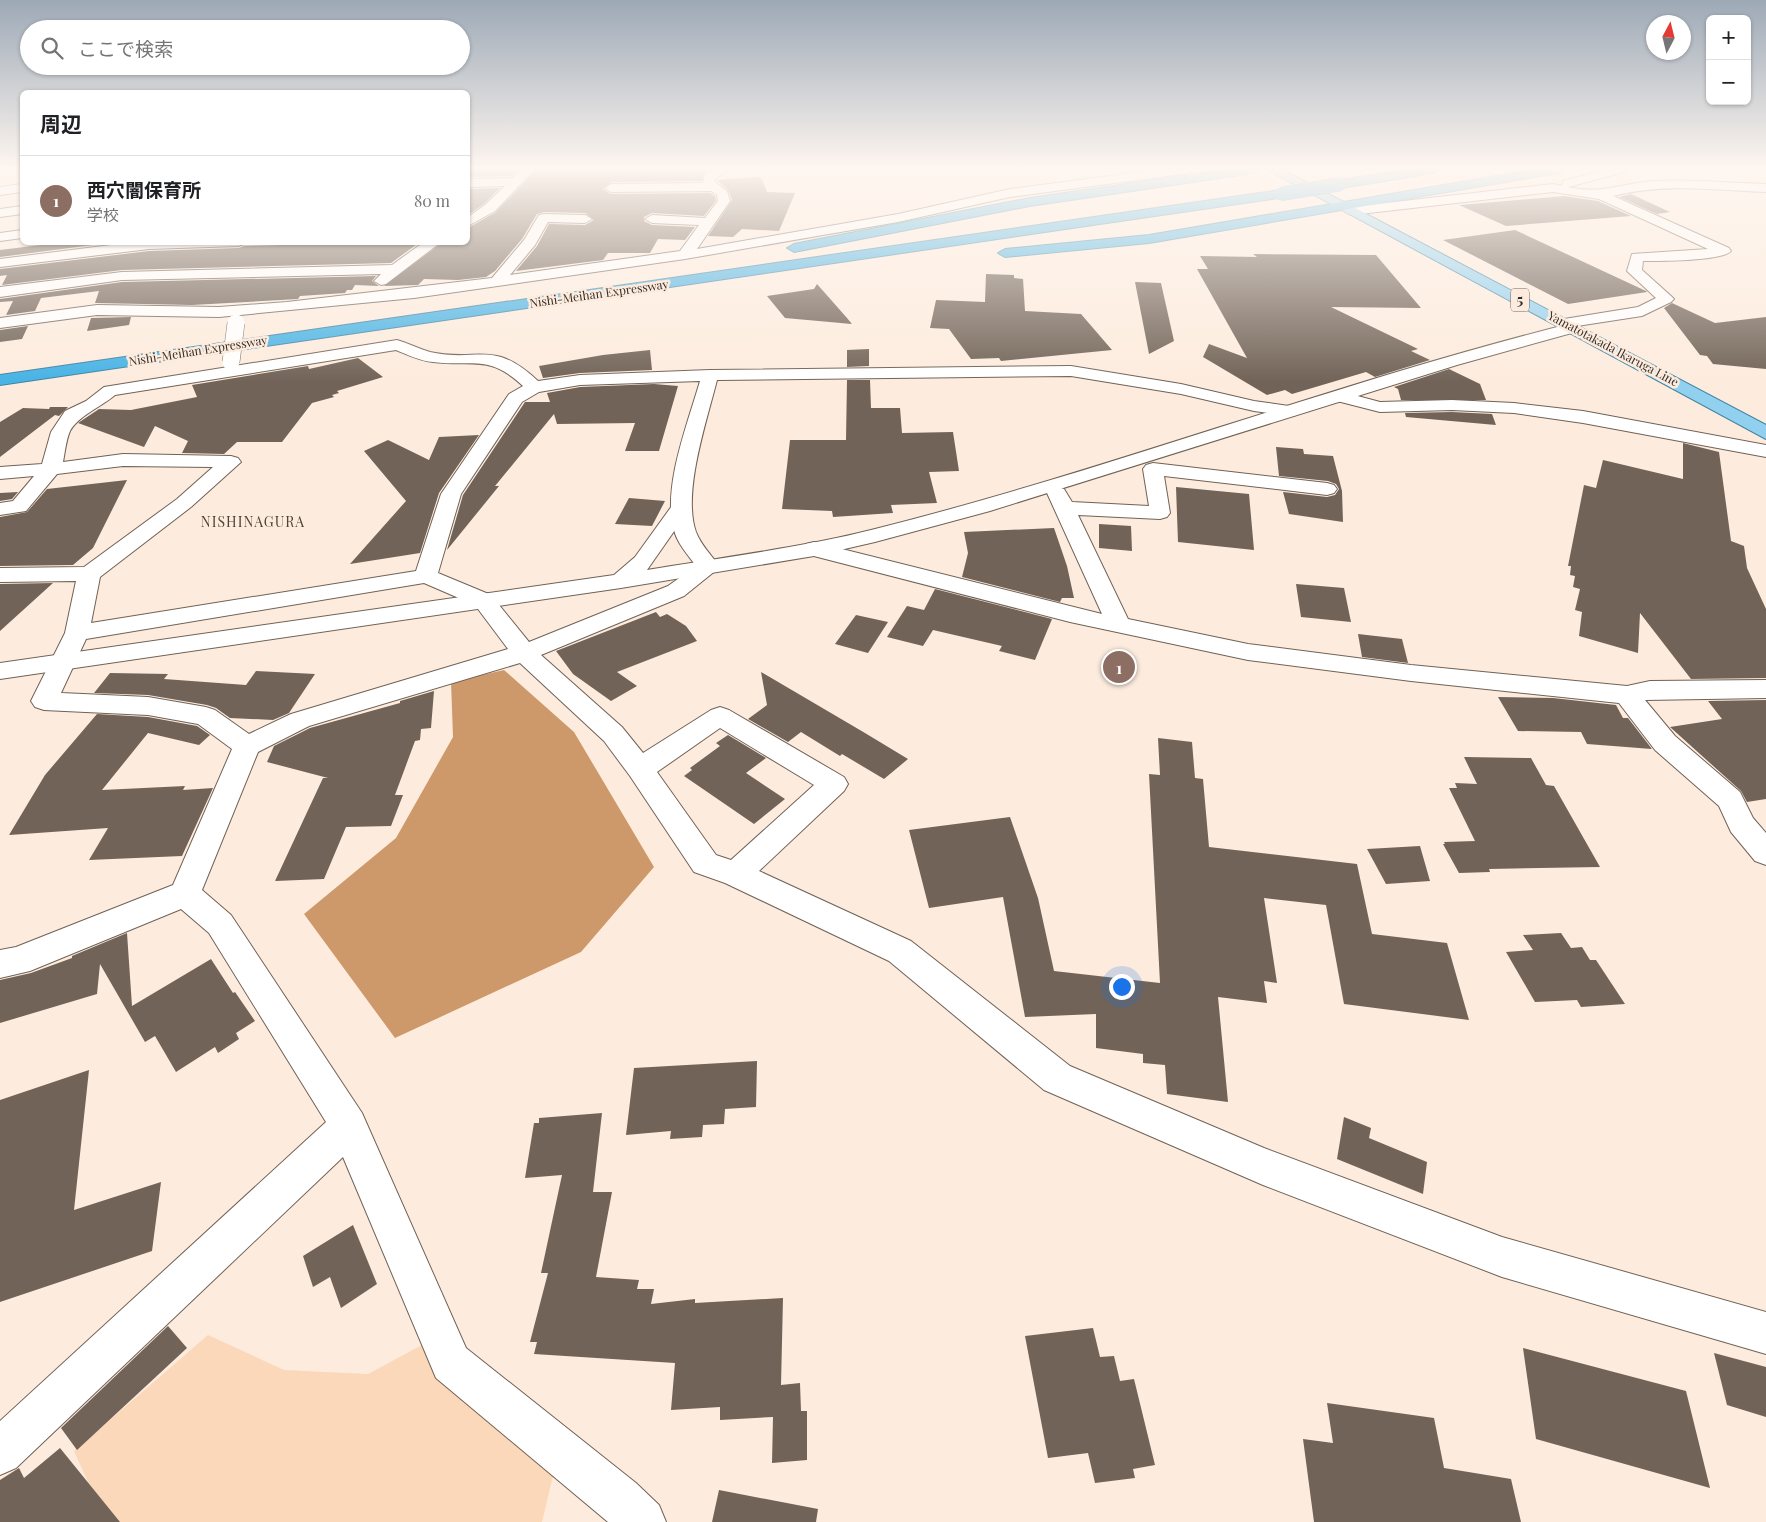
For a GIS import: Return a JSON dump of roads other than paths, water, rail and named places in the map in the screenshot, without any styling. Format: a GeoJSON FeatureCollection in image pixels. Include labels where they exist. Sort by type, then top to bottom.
{"type":"FeatureCollection","features":[{"type":"Feature","properties":{"kind":"highway"},"geometry":{"type":"LineString","coordinates":[[514,300],[840,240]]}},
{"type":"Feature","properties":{"kind":"highway","name":"Nishi-Meihan Expressway"},"geometry":{"type":"LineString","coordinates":[[0,369],[514,300],[933,240]]}},
{"type":"Feature","properties":{"kind":"highway"},"geometry":{"type":"LineString","coordinates":[[995,254],[1138,240]]}},
{"type":"Feature","properties":{"kind":"highway"},"geometry":{"type":"LineString","coordinates":[[514,300],[591,302],[789,275],[927,260]]}},
{"type":"Feature","properties":{"kind":"highway","name":"Nishi-Meihan Expressway"},"geometry":{"type":"LineString","coordinates":[[0,380],[514,300]]}},
{"type":"Feature","properties":{"kind":"main road","name":"Yamatotakada Ikaruga Line"},"geometry":{"type":"LineString","coordinates":[[1406,240],[1568,325],[1766,433]]}},
{"type":"Feature","properties":{"kind":"street"},"geometry":{"type":"LineString","coordinates":[[497,281],[531,240]]}},
{"type":"Feature","properties":{"kind":"street"},"geometry":{"type":"LineString","coordinates":[[685,255],[696,240]]}},
{"type":"Feature","properties":{"kind":"street"},"geometry":{"type":"LineString","coordinates":[[0,323],[97,310],[239,316],[287,307],[685,255],[771,240]]}},
{"type":"Feature","properties":{"kind":"street"},"geometry":{"type":"LineString","coordinates":[[0,672],[709,567],[814,549],[922,524],[1054,485],[1568,325],[1642,311],[1666,299],[1634,271],[1637,257],[1687,256],[1724,251],[1700,240]]}},
{"type":"Feature","properties":{"kind":"street"},"geometry":{"type":"LineString","coordinates":[[0,263],[143,245]]}},
{"type":"Feature","properties":{"kind":"street"},"geometry":{"type":"LineString","coordinates":[[97,310],[100,298],[150,245]]}},
{"type":"Feature","properties":{"kind":"street"},"geometry":{"type":"LineString","coordinates":[[367,297],[371,290],[395,269],[430,245]]}},
{"type":"Feature","properties":{"kind":"street"},"geometry":{"type":"LineString","coordinates":[[0,292],[122,276],[395,269]]}},
{"type":"Feature","properties":{"kind":"street"},"geometry":{"type":"LineString","coordinates":[[232,366],[239,316]]}},
{"type":"Feature","properties":{"kind":"street"},"geometry":{"type":"LineString","coordinates":[[0,509],[19,507],[51,469],[60,432],[72,414],[92,405],[110,391],[232,366],[397,345],[429,356],[488,357],[506,362],[534,387]]}},
{"type":"Feature","properties":{"kind":"street"},"geometry":{"type":"LineString","coordinates":[[426,576],[451,494],[515,398],[534,387],[580,380],[710,375],[1071,371],[1181,389],[1254,406],[1290,411]]}},
{"type":"Feature","properties":{"kind":"street"},"geometry":{"type":"LineString","coordinates":[[709,567],[685,532],[681,507],[688,464],[710,375]]}},
{"type":"Feature","properties":{"kind":"street"},"geometry":{"type":"LineString","coordinates":[[1339,396],[1380,407],[1452,405],[1549,413],[1766,451]]}},
{"type":"Feature","properties":{"kind":"street"},"geometry":{"type":"LineString","coordinates":[[0,473],[123,460],[164,458],[231,462],[184,503],[89,574],[0,575]]}},
{"type":"Feature","properties":{"kind":"street"},"geometry":{"type":"LineString","coordinates":[[1064,508],[1160,513],[1152,469],[1327,489]]}},
{"type":"Feature","properties":{"kind":"street"},"geometry":{"type":"LineString","coordinates":[[1054,485],[1118,624]]}},
{"type":"Feature","properties":{"kind":"street"},"geometry":{"type":"LineString","coordinates":[[621,581],[642,562],[681,507]]}},
{"type":"Feature","properties":{"kind":"street"},"geometry":{"type":"LineString","coordinates":[[814,549],[1070,615],[1248,652],[1411,674],[1627,695],[1650,690],[1766,689]]}},
{"type":"Feature","properties":{"kind":"street"},"geometry":{"type":"LineString","coordinates":[[0,964],[18,961],[185,894],[247,746],[300,720],[524,653],[676,591],[709,567]]}},
{"type":"Feature","properties":{"kind":"street"},"geometry":{"type":"LineString","coordinates":[[89,574],[77,633],[65,662],[44,700],[148,706],[206,716],[247,746]]}},
{"type":"Feature","properties":{"kind":"street"},"geometry":{"type":"LineString","coordinates":[[77,633],[426,576],[483,600],[524,653],[613,734],[640,769],[704,864],[736,874],[900,951],[1057,1078],[1263,1166],[1502,1257],[1766,1333]]}},
{"type":"Feature","properties":{"kind":"street"},"geometry":{"type":"LineString","coordinates":[[1627,695],[1665,742],[1730,800],[1741,824],[1766,853]]}},
{"type":"Feature","properties":{"kind":"street"},"geometry":{"type":"LineString","coordinates":[[640,769],[720,716],[834,784],[736,874]]}},
{"type":"Feature","properties":{"kind":"street"},"geometry":{"type":"LineString","coordinates":[[185,894],[220,924],[349,1126],[451,1363],[619,1500],[642,1522]]}},
{"type":"Feature","properties":{"kind":"street"},"geometry":{"type":"LineString","coordinates":[[0,1452],[349,1126]]}},
{"type":"Feature","properties":{"kind":"place","name":"西穴闇保育所"},"geometry":{"type":"Point","coordinates":[1119,667]}},
{"type":"Feature","properties":{"kind":"district","name":"NISHINAGURA"},"geometry":{"type":"Point","coordinates":[253,522]}}]}
